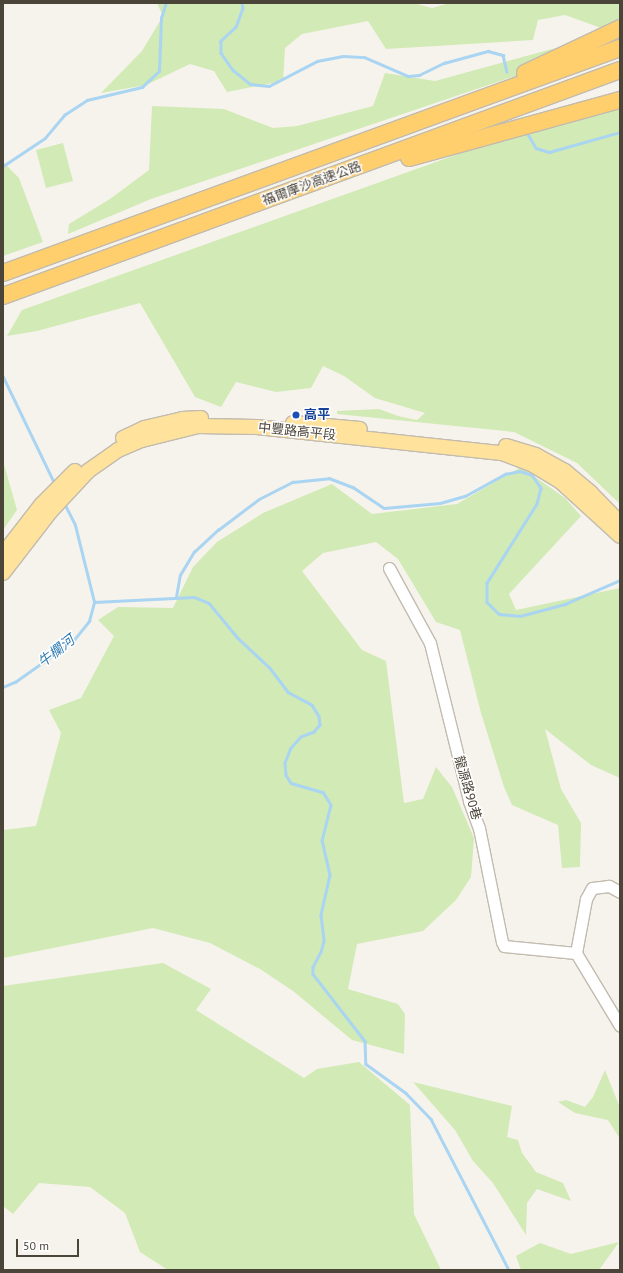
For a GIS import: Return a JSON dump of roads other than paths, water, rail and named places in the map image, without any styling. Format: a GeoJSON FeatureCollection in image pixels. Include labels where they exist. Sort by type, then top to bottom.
{"type":"FeatureCollection","features":[{"type":"Feature","properties":{"kind":"highway"},"geometry":{"type":"LineString","coordinates":[[435,115],[620,28]]}},
{"type":"Feature","properties":{"kind":"highway","name":"福爾摩沙高速公路"},"geometry":{"type":"LineString","coordinates":[[3,274],[620,48]]}},
{"type":"Feature","properties":{"kind":"highway","name":"福爾摩沙高速公路"},"geometry":{"type":"LineString","coordinates":[[3,296],[304,188],[620,70]]}},
{"type":"Feature","properties":{"kind":"highway"},"geometry":{"type":"LineString","coordinates":[[304,188],[620,100]]}},
{"type":"Feature","properties":{"kind":"main road","name":"中豐路高平段"},"geometry":{"type":"LineString","coordinates":[[3,554],[46,508],[110,444],[144,428],[189,418],[210,417],[324,425],[474,440],[536,455],[565,471],[591,493],[620,523]]}},
{"type":"Feature","properties":{"kind":"main road","name":"中豐路高平段"},"geometry":{"type":"LineString","coordinates":[[85,468],[118,450],[142,440],[198,426],[257,427],[432,444],[502,453],[533,465],[566,485],[620,536]]}},
{"type":"Feature","properties":{"kind":"main road","name":"中豐路高平段"},"geometry":{"type":"LineString","coordinates":[[3,572],[46,508]]}},
{"type":"Feature","properties":{"kind":"street","name":"龍源路90巷"},"geometry":{"type":"LineString","coordinates":[[389,568],[430,643],[469,801],[479,828],[502,942],[504,946],[576,953]]}},
{"type":"Feature","properties":{"kind":"street"},"geometry":{"type":"LineString","coordinates":[[620,892],[609,886],[592,888],[586,899],[576,953],[620,1026]]}},
{"type":"Feature","properties":{"kind":"waterway"},"geometry":{"type":"LineString","coordinates":[[3,166],[45,138],[64,115],[87,100],[142,87],[159,71],[161,18],[166,3]]}},
{"type":"Feature","properties":{"kind":"waterway"},"geometry":{"type":"LineString","coordinates":[[242,3],[243,8],[236,27],[221,41],[221,53],[233,70],[250,84],[269,86],[317,61],[343,56],[364,57],[408,76],[419,75],[444,63],[488,51],[503,55],[507,72]]}},
{"type":"Feature","properties":{"kind":"waterway"},"geometry":{"type":"LineString","coordinates":[[528,134],[536,148],[549,152],[620,132]]}},
{"type":"Feature","properties":{"kind":"waterway"},"geometry":{"type":"LineString","coordinates":[[3,376],[55,484]]}},
{"type":"Feature","properties":{"kind":"waterway"},"geometry":{"type":"LineString","coordinates":[[176,597],[180,575],[194,552],[218,530],[259,499],[293,482],[329,478],[353,487],[384,508],[440,503],[465,496],[505,474],[520,471],[532,475],[541,488],[537,504],[487,583],[487,602],[499,614],[520,616],[565,604],[620,580]]}},
{"type":"Feature","properties":{"kind":"waterway","name":"牛欄河"},"geometry":{"type":"LineString","coordinates":[[3,687],[15,682],[73,641],[89,621],[94,602],[75,525],[64,503]]}},
{"type":"Feature","properties":{"kind":"waterway"},"geometry":{"type":"LineString","coordinates":[[94,602],[194,597],[209,603],[238,638],[270,668],[288,692],[312,705],[319,716],[320,725],[314,732],[301,737],[291,748],[285,763],[286,775],[291,783],[323,792],[331,805],[322,840],[330,875],[321,915],[324,941],[321,952],[313,967],[313,974],[365,1041],[366,1064],[406,1093],[431,1119],[509,1270]]}},
{"type":"Feature","properties":{"kind":"place","name":"高平"},"geometry":{"type":"Point","coordinates":[296,415]}}]}
